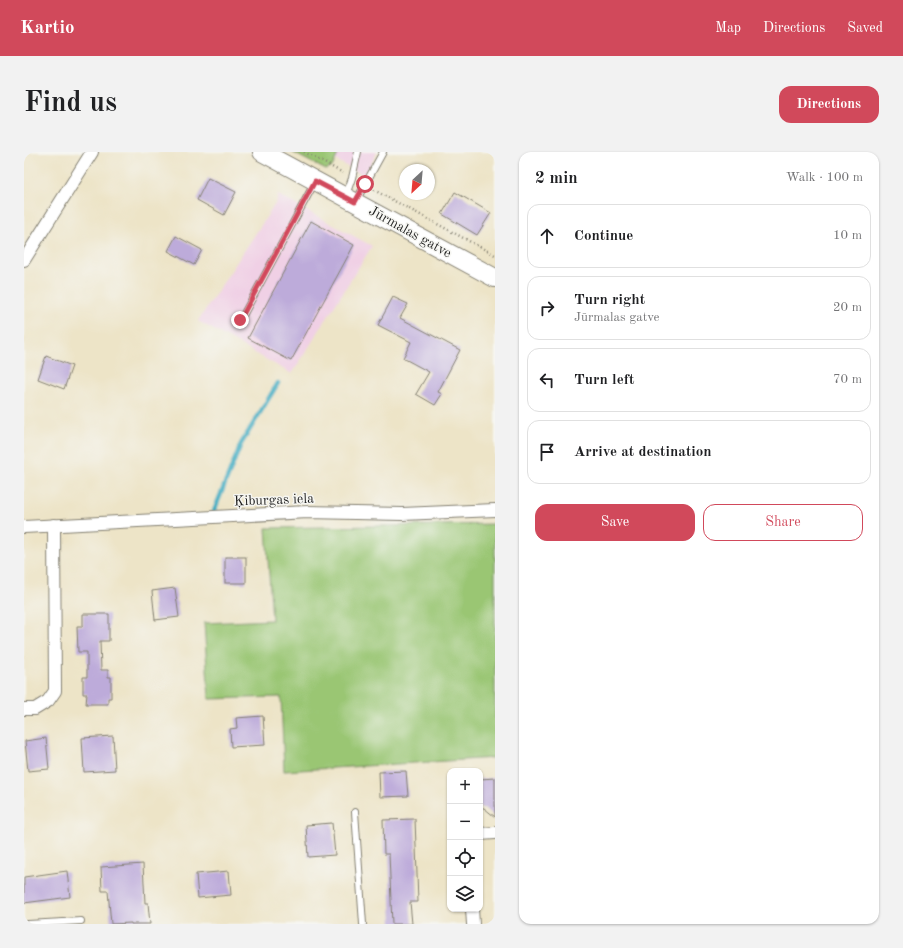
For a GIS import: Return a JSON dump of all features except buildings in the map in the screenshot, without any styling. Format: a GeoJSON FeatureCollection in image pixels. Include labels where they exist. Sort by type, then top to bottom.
{"type":"FeatureCollection","features":[{"type":"Feature","properties":{"kind":"main road","name":"Jūrmalas gatve"},"geometry":{"type":"LineString","coordinates":[[262,152],[495,278]]}},
{"type":"Feature","properties":{"kind":"street"},"geometry":{"type":"LineString","coordinates":[[24,260],[92,152]]}},
{"type":"Feature","properties":{"kind":"street","name":"Ķiburgas iela"},"geometry":{"type":"LineString","coordinates":[[24,527],[308,512],[402,514],[495,510]]}},
{"type":"Feature","properties":{"kind":"street"},"geometry":{"type":"LineString","coordinates":[[24,709],[35,709],[48,701],[55,691],[54,526]]}},
{"type":"Feature","properties":{"kind":"street"},"geometry":{"type":"LineString","coordinates":[[483,834],[495,833]]}},
{"type":"Feature","properties":{"kind":"street"},"geometry":{"type":"LineString","coordinates":[[472,912],[473,924]]}},
{"type":"Feature","properties":{"kind":"lane"},"geometry":{"type":"LineString","coordinates":[[351,200],[352,178],[358,152]]}},
{"type":"Feature","properties":{"kind":"lane"},"geometry":{"type":"LineString","coordinates":[[351,200],[365,184],[383,152]]}},
{"type":"Feature","properties":{"kind":"lane"},"geometry":{"type":"LineString","coordinates":[[240,320],[315,181]]}},
{"type":"Feature","properties":{"kind":"lane"},"geometry":{"type":"LineString","coordinates":[[355,812],[363,924]]}},
{"type":"Feature","properties":{"kind":"lane"},"geometry":{"type":"LineString","coordinates":[[28,924],[81,921]]}},
{"type":"Feature","properties":{"kind":"path"},"geometry":{"type":"LineString","coordinates":[[304,152],[352,178]]}},
{"type":"Feature","properties":{"kind":"path"},"geometry":{"type":"LineString","coordinates":[[365,184],[495,255]]}},
{"type":"Feature","properties":{"kind":"shaded area"},"geometry":{"type":"Polygon","coordinates":[[[321,152],[377,152],[365,176],[321,152]]]}},
{"type":"Feature","properties":{"kind":"shaded area"},"geometry":{"type":"Polygon","coordinates":[[[278,195],[372,246],[292,374],[198,321],[277,201],[278,195]]]}},
{"type":"Feature","properties":{"kind":"green space"},"geometry":{"type":"Polygon","coordinates":[[[292,152],[339,152],[332,167],[326,170],[292,152]]]}},
{"type":"Feature","properties":{"kind":"green space"},"geometry":{"type":"Polygon","coordinates":[[[495,524],[495,758],[284,771],[281,697],[209,699],[204,623],[272,620],[266,528],[495,524]]]}},
{"type":"Feature","properties":{"kind":"waterway"},"geometry":{"type":"LineString","coordinates":[[214,511],[241,444],[278,383]]}},
{"type":"Feature","properties":{"kind":"route"},"geometry":{"type":"LineString","coordinates":[[240,320],[315,181],[355,202],[365,184]]}}]}
